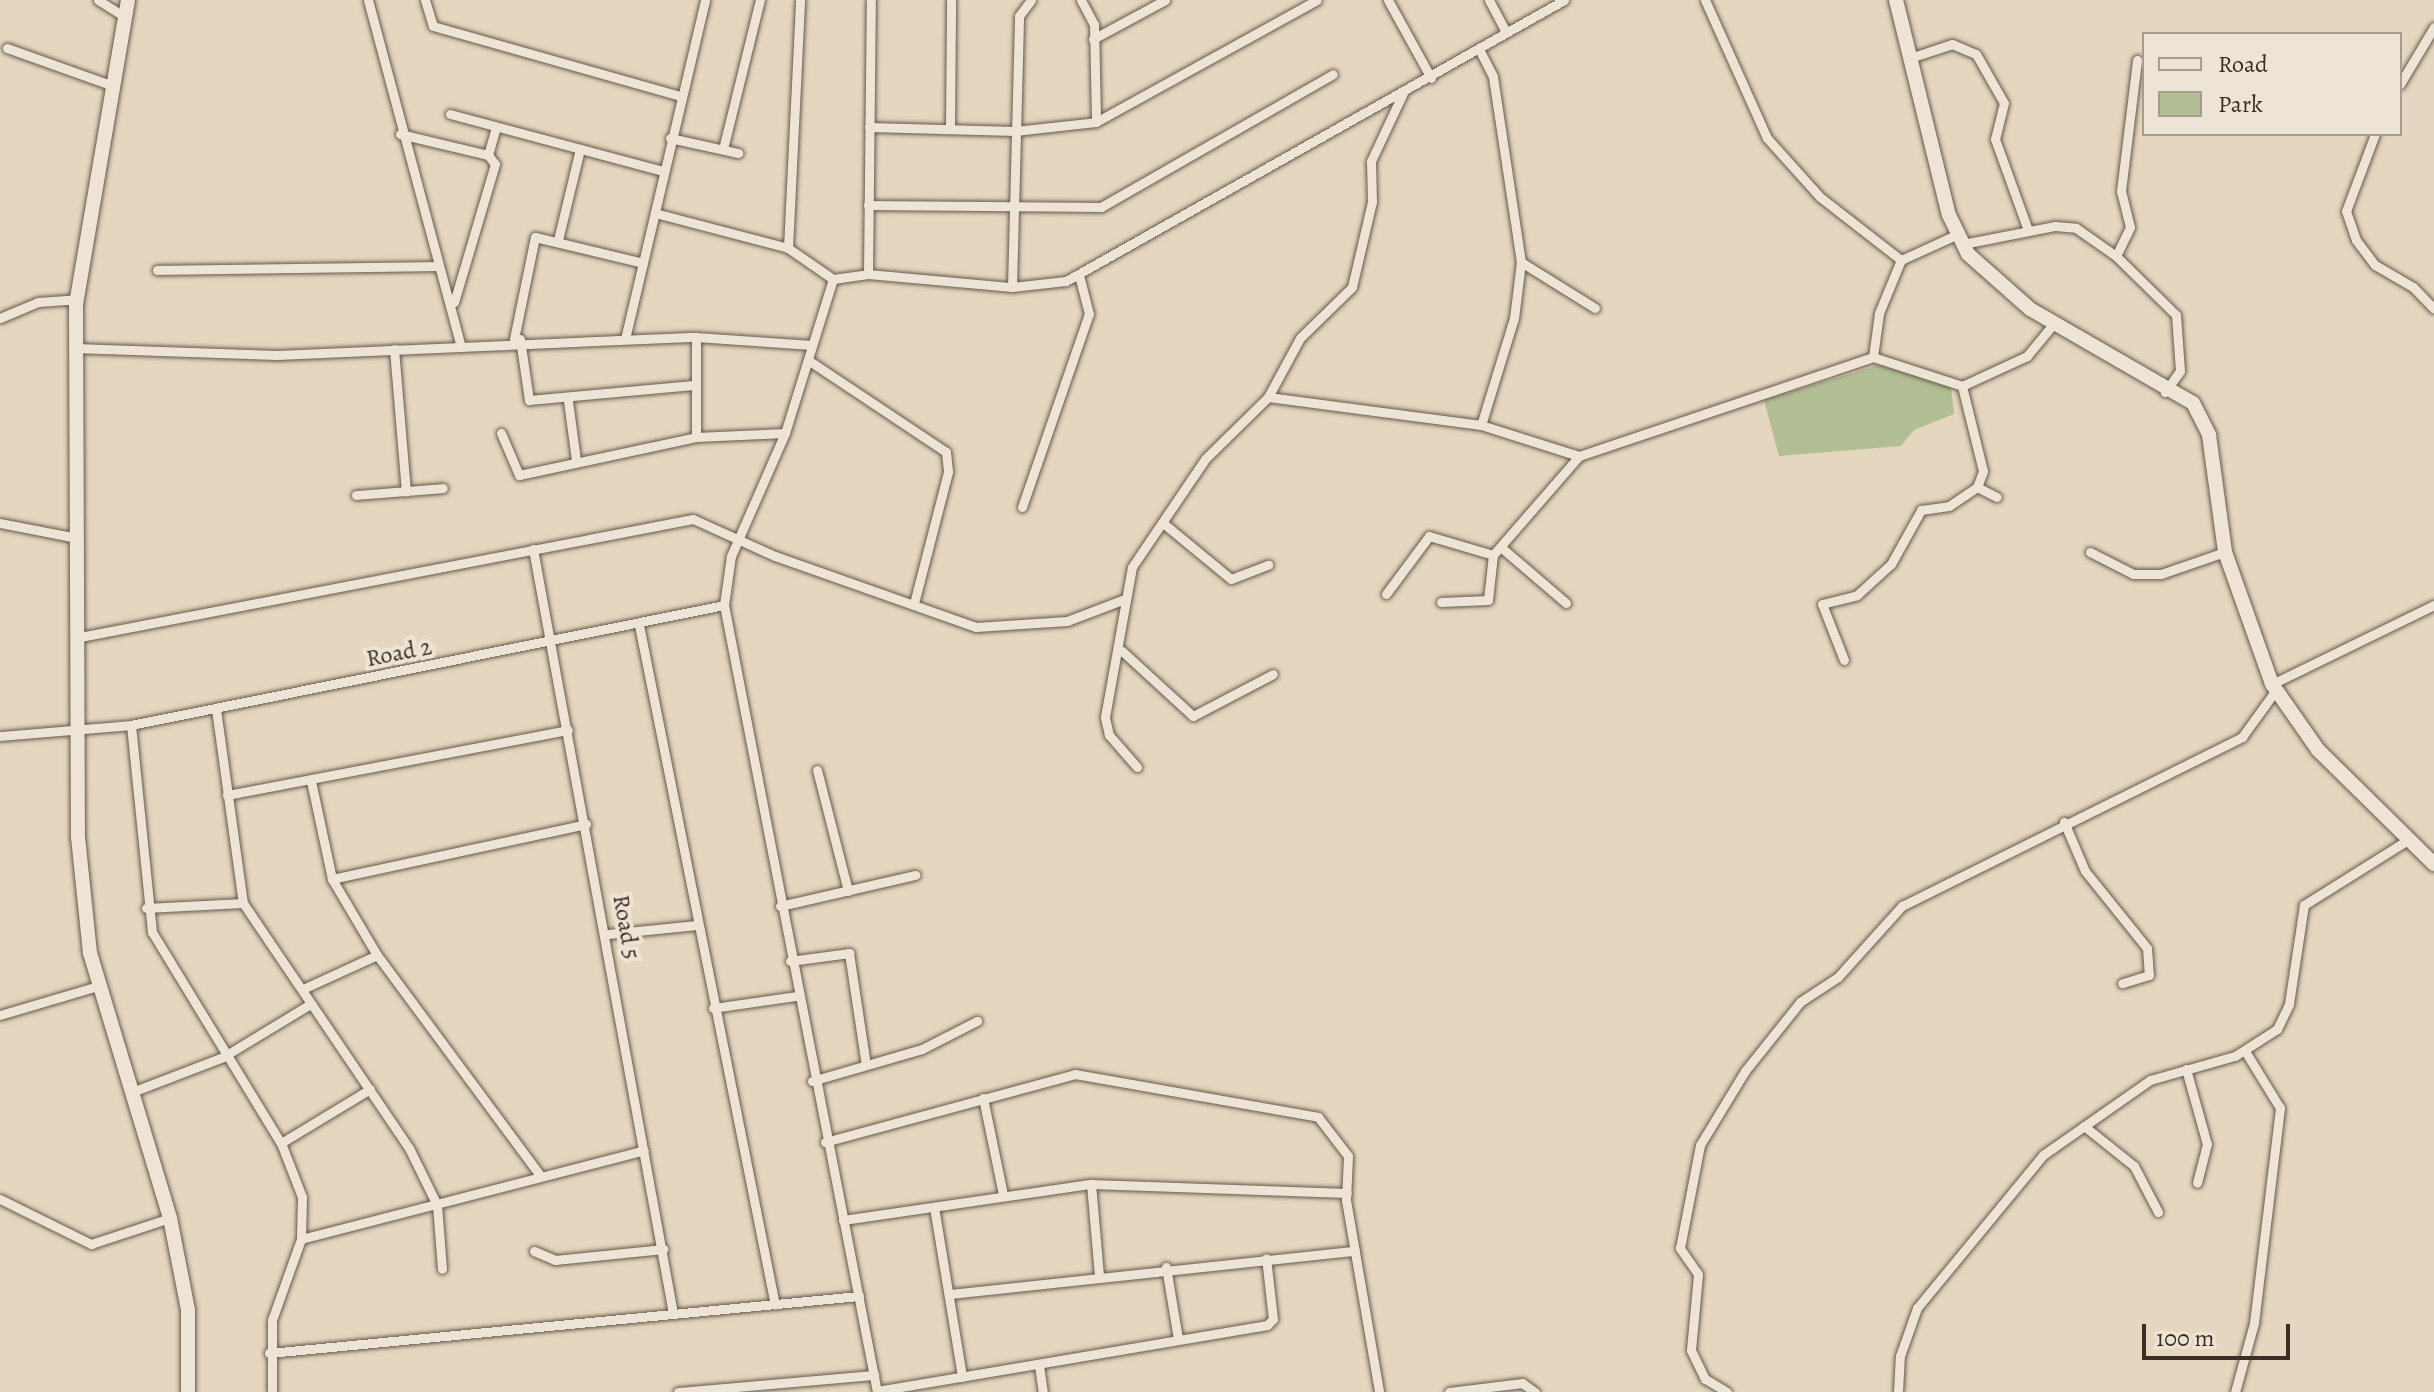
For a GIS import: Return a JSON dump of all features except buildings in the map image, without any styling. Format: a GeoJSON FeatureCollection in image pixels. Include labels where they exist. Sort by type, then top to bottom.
{"type":"FeatureCollection","features":[{"type":"Feature","properties":{"kind":"street"},"geometry":{"type":"LineString","coordinates":[[98,0],[125,17]]}},
{"type":"Feature","properties":{"kind":"street"},"geometry":{"type":"LineString","coordinates":[[128,0],[111,85],[77,299],[74,348],[80,637],[78,837],[98,986],[170,1218],[188,1310],[188,1392]]}},
{"type":"Feature","properties":{"kind":"street"},"geometry":{"type":"LineString","coordinates":[[368,0],[436,266],[454,302],[460,344]]}},
{"type":"Feature","properties":{"kind":"street"},"geometry":{"type":"LineString","coordinates":[[425,0],[433,26],[680,96]]}},
{"type":"Feature","properties":{"kind":"street"},"geometry":{"type":"LineString","coordinates":[[625,339],[705,0]]}},
{"type":"Feature","properties":{"kind":"street"},"geometry":{"type":"LineString","coordinates":[[723,149],[760,0]]}},
{"type":"Feature","properties":{"kind":"street"},"geometry":{"type":"LineString","coordinates":[[788,248],[800,0]]}},
{"type":"Feature","properties":{"kind":"street"},"geometry":{"type":"LineString","coordinates":[[868,274],[871,0]]}},
{"type":"Feature","properties":{"kind":"street"},"geometry":{"type":"LineString","coordinates":[[950,127],[951,0]]}},
{"type":"Feature","properties":{"kind":"street"},"geometry":{"type":"LineString","coordinates":[[1012,287],[1019,16],[1031,0]]}},
{"type":"Feature","properties":{"kind":"street"},"geometry":{"type":"LineString","coordinates":[[1081,0],[1093,39],[1096,122]]}},
{"type":"Feature","properties":{"kind":"street"},"geometry":{"type":"LineString","coordinates":[[1093,39],[1165,0]]}},
{"type":"Feature","properties":{"kind":"street"},"geometry":{"type":"LineString","coordinates":[[869,127],[1015,131],[1096,122],[1298,5],[1317,0]]}},
{"type":"Feature","properties":{"kind":"street"},"geometry":{"type":"LineString","coordinates":[[1388,0],[1431,78]]}},
{"type":"Feature","properties":{"kind":"street"},"geometry":{"type":"LineString","coordinates":[[1489,0],[1506,32]]}},
{"type":"Feature","properties":{"kind":"street"},"geometry":{"type":"LineString","coordinates":[[655,213],[788,248],[833,279],[868,274],[1012,287],[1079,275],[1564,0]]}},
{"type":"Feature","properties":{"kind":"street"},"geometry":{"type":"LineString","coordinates":[[1705,0],[1767,138],[1820,197],[1901,260]]}},
{"type":"Feature","properties":{"kind":"street"},"geometry":{"type":"LineString","coordinates":[[1896,0],[1961,239],[1988,277],[2165,392],[2193,403],[2209,435],[2225,552],[2274,687],[2318,750],[2406,841],[2434,864]]}},
{"type":"Feature","properties":{"kind":"street"},"geometry":{"type":"LineString","coordinates":[[2402,81],[2434,27]]}},
{"type":"Feature","properties":{"kind":"street"},"geometry":{"type":"LineString","coordinates":[[1910,58],[1952,44],[1976,54],[2004,103],[1995,139],[2028,230]]}},
{"type":"Feature","properties":{"kind":"street"},"geometry":{"type":"LineString","coordinates":[[7,48],[111,85]]}},
{"type":"Feature","properties":{"kind":"street"},"geometry":{"type":"LineString","coordinates":[[1479,49],[1496,91],[1521,262],[1514,318],[1481,425]]}},
{"type":"Feature","properties":{"kind":"street"},"geometry":{"type":"LineString","coordinates":[[2116,256],[2130,227],[2121,191],[2137,60]]}},
{"type":"Feature","properties":{"kind":"street"},"geometry":{"type":"LineString","coordinates":[[868,205],[1014,209],[1101,207],[1333,74]]}},
{"type":"Feature","properties":{"kind":"street"},"geometry":{"type":"LineString","coordinates":[[1137,767],[1105,726],[1122,651],[1122,600],[1132,567],[1205,459],[1268,397],[1300,338],[1352,287],[1372,202],[1371,161],[1403,93]]}},
{"type":"Feature","properties":{"kind":"street"},"geometry":{"type":"LineString","coordinates":[[450,114],[663,171]]}},
{"type":"Feature","properties":{"kind":"street"},"geometry":{"type":"LineString","coordinates":[[454,302],[495,172],[488,155],[496,127]]}},
{"type":"Feature","properties":{"kind":"street"},"geometry":{"type":"LineString","coordinates":[[400,134],[488,155]]}},
{"type":"Feature","properties":{"kind":"street"},"geometry":{"type":"LineString","coordinates":[[2374,136],[2356,172],[2346,211],[2351,226],[2375,265],[2413,287],[2434,309]]}},
{"type":"Feature","properties":{"kind":"street"},"geometry":{"type":"LineString","coordinates":[[670,138],[738,153]]}},
{"type":"Feature","properties":{"kind":"street"},"geometry":{"type":"LineString","coordinates":[[558,240],[580,149]]}},
{"type":"Feature","properties":{"kind":"street"},"geometry":{"type":"LineString","coordinates":[[1873,357],[1879,313],[1901,260],[1961,239],[2028,230],[2076,228],[2116,256],[2176,315],[2180,371],[2165,392]]}},
{"type":"Feature","properties":{"kind":"street"},"geometry":{"type":"LineString","coordinates":[[643,263],[538,236],[529,246],[517,339],[524,394],[568,401],[693,385]]}},
{"type":"Feature","properties":{"kind":"street"},"geometry":{"type":"LineString","coordinates":[[1521,262],[1595,308]]}},
{"type":"Feature","properties":{"kind":"street"},"geometry":{"type":"LineString","coordinates":[[157,270],[436,266]]}},
{"type":"Feature","properties":{"kind":"street"},"geometry":{"type":"LineString","coordinates":[[1022,507],[1089,314],[1079,275]]}},
{"type":"Feature","properties":{"kind":"street"},"geometry":{"type":"LineString","coordinates":[[833,279],[785,433],[740,539],[724,605],[812,1081],[877,1392],[1271,1323],[1266,1258]]}},
{"type":"Feature","properties":{"kind":"street"},"geometry":{"type":"LineString","coordinates":[[0,318],[38,302],[77,299]]}},
{"type":"Feature","properties":{"kind":"street"},"geometry":{"type":"LineString","coordinates":[[1386,594],[1429,536],[1493,555],[1503,549],[1579,456],[1873,357],[1962,386],[2027,356],[2055,322]]}},
{"type":"Feature","properties":{"kind":"street"},"geometry":{"type":"LineString","coordinates":[[74,348],[193,356],[394,349],[517,339],[696,337],[812,345]]}},
{"type":"Feature","properties":{"kind":"street"},"geometry":{"type":"LineString","coordinates":[[696,337],[693,385],[696,437]]}},
{"type":"Feature","properties":{"kind":"street"},"geometry":{"type":"LineString","coordinates":[[394,349],[406,491]]}},
{"type":"Feature","properties":{"kind":"street"},"geometry":{"type":"LineString","coordinates":[[808,360],[946,452],[948,472],[915,600]]}},
{"type":"Feature","properties":{"kind":"street"},"geometry":{"type":"LineString","coordinates":[[1844,660],[1822,604],[1857,595],[1891,564],[1921,510],[1949,506],[1977,487],[1983,471],[1962,386]]}},
{"type":"Feature","properties":{"kind":"street"},"geometry":{"type":"LineString","coordinates":[[1268,397],[1481,425],[1579,456]]}},
{"type":"Feature","properties":{"kind":"street"},"geometry":{"type":"LineString","coordinates":[[568,401],[576,460]]}},
{"type":"Feature","properties":{"kind":"street"},"geometry":{"type":"LineString","coordinates":[[501,433],[516,475],[696,437],[785,433]]}},
{"type":"Feature","properties":{"kind":"street"},"geometry":{"type":"LineString","coordinates":[[1977,487],[1997,497]]}},
{"type":"Feature","properties":{"kind":"street"},"geometry":{"type":"LineString","coordinates":[[356,495],[443,488]]}},
{"type":"Feature","properties":{"kind":"street"},"geometry":{"type":"LineString","coordinates":[[80,637],[693,519],[740,539],[915,600],[976,627],[1067,621],[1122,600]]}},
{"type":"Feature","properties":{"kind":"street"},"geometry":{"type":"LineString","coordinates":[[0,523],[77,538]]}},
{"type":"Feature","properties":{"kind":"street"},"geometry":{"type":"LineString","coordinates":[[1163,523],[1231,579],[1268,565]]}},
{"type":"Feature","properties":{"kind":"street","name":"Road 5"},"geometry":{"type":"LineString","coordinates":[[533,549],[608,934],[673,1313]]}},
{"type":"Feature","properties":{"kind":"street"},"geometry":{"type":"LineString","coordinates":[[1503,549],[1566,603]]}},
{"type":"Feature","properties":{"kind":"street"},"geometry":{"type":"LineString","coordinates":[[2090,552],[2133,574],[2161,574],[2225,552]]}},
{"type":"Feature","properties":{"kind":"street"},"geometry":{"type":"LineString","coordinates":[[1441,602],[1488,600],[1493,555]]}},
{"type":"Feature","properties":{"kind":"street","name":"Road 2"},"geometry":{"type":"LineString","coordinates":[[0,736],[131,725],[551,643],[724,605]]}},
{"type":"Feature","properties":{"kind":"street"},"geometry":{"type":"LineString","coordinates":[[1727,1392],[1705,1379],[1691,1350],[1698,1274],[1680,1248],[1688,1182],[1705,1135],[1800,1002],[1838,977],[1881,924],[1932,886],[2242,737],[2274,687],[2434,605]]}},
{"type":"Feature","properties":{"kind":"street"},"geometry":{"type":"LineString","coordinates":[[639,625],[713,1008],[775,1305]]}},
{"type":"Feature","properties":{"kind":"street"},"geometry":{"type":"LineString","coordinates":[[1122,651],[1193,716],[1273,674]]}},
{"type":"Feature","properties":{"kind":"street"},"geometry":{"type":"LineString","coordinates":[[216,709],[243,903],[305,988],[309,1005],[370,1089],[437,1205],[442,1269]]}},
{"type":"Feature","properties":{"kind":"street"},"geometry":{"type":"LineString","coordinates":[[131,725],[146,908],[152,932],[223,1057],[281,1143],[302,1197],[301,1239],[269,1353],[272,1392]]}},
{"type":"Feature","properties":{"kind":"street"},"geometry":{"type":"LineString","coordinates":[[227,795],[568,730]]}},
{"type":"Feature","properties":{"kind":"street"},"geometry":{"type":"LineString","coordinates":[[817,770],[848,891]]}},
{"type":"Feature","properties":{"kind":"street"},"geometry":{"type":"LineString","coordinates":[[311,781],[332,879],[377,955],[539,1174]]}},
{"type":"Feature","properties":{"kind":"street"},"geometry":{"type":"LineString","coordinates":[[2064,822],[2085,871],[2147,948],[2149,975],[2122,983]]}},
{"type":"Feature","properties":{"kind":"street"},"geometry":{"type":"LineString","coordinates":[[332,879],[586,824]]}},
{"type":"Feature","properties":{"kind":"street"},"geometry":{"type":"LineString","coordinates":[[1898,1392],[1900,1356],[1917,1308],[2043,1155],[2150,1080],[2245,1051],[2277,1029],[2289,1004],[2304,905],[2406,841]]}},
{"type":"Feature","properties":{"kind":"street"},"geometry":{"type":"LineString","coordinates":[[780,906],[915,875]]}},
{"type":"Feature","properties":{"kind":"street"},"geometry":{"type":"LineString","coordinates":[[146,908],[243,903]]}},
{"type":"Feature","properties":{"kind":"street"},"geometry":{"type":"LineString","coordinates":[[608,934],[697,925]]}},
{"type":"Feature","properties":{"kind":"street"},"geometry":{"type":"LineString","coordinates":[[790,961],[849,953],[866,1065]]}},
{"type":"Feature","properties":{"kind":"street"},"geometry":{"type":"LineString","coordinates":[[305,988],[377,955]]}},
{"type":"Feature","properties":{"kind":"street"},"geometry":{"type":"LineString","coordinates":[[0,1015],[98,986]]}},
{"type":"Feature","properties":{"kind":"street"},"geometry":{"type":"LineString","coordinates":[[713,1008],[796,996]]}},
{"type":"Feature","properties":{"kind":"street"},"geometry":{"type":"LineString","coordinates":[[132,1092],[223,1057],[309,1005]]}},
{"type":"Feature","properties":{"kind":"street"},"geometry":{"type":"LineString","coordinates":[[812,1081],[866,1065],[977,1021]]}},
{"type":"Feature","properties":{"kind":"street"},"geometry":{"type":"LineString","coordinates":[[2235,1392],[2254,1323],[2280,1108],[2245,1051]]}},
{"type":"Feature","properties":{"kind":"street"},"geometry":{"type":"LineString","coordinates":[[2186,1069],[2207,1144],[2197,1183]]}},
{"type":"Feature","properties":{"kind":"street"},"geometry":{"type":"LineString","coordinates":[[825,1142],[983,1098],[1100,1074],[1312,1116],[1348,1156],[1347,1193],[1379,1392]]}},
{"type":"Feature","properties":{"kind":"street"},"geometry":{"type":"LineString","coordinates":[[281,1143],[370,1089]]}},
{"type":"Feature","properties":{"kind":"street"},"geometry":{"type":"LineString","coordinates":[[983,1098],[1003,1195]]}},
{"type":"Feature","properties":{"kind":"street"},"geometry":{"type":"LineString","coordinates":[[2084,1126],[2134,1166],[2158,1212]]}},
{"type":"Feature","properties":{"kind":"street"},"geometry":{"type":"LineString","coordinates":[[301,1239],[437,1205],[539,1174],[644,1150]]}},
{"type":"Feature","properties":{"kind":"street"},"geometry":{"type":"LineString","coordinates":[[843,1220],[1091,1184],[1347,1193]]}},
{"type":"Feature","properties":{"kind":"street"},"geometry":{"type":"LineString","coordinates":[[1091,1184],[1099,1276]]}},
{"type":"Feature","properties":{"kind":"street"},"geometry":{"type":"LineString","coordinates":[[0,1199],[91,1244],[170,1218]]}},
{"type":"Feature","properties":{"kind":"street"},"geometry":{"type":"LineString","coordinates":[[934,1207],[962,1377]]}},
{"type":"Feature","properties":{"kind":"street"},"geometry":{"type":"LineString","coordinates":[[534,1251],[555,1260],[663,1249]]}},
{"type":"Feature","properties":{"kind":"street"},"geometry":{"type":"LineString","coordinates":[[950,1294],[1166,1267],[1355,1251]]}},
{"type":"Feature","properties":{"kind":"street"},"geometry":{"type":"LineString","coordinates":[[1166,1267],[1178,1339]]}},
{"type":"Feature","properties":{"kind":"street"},"geometry":{"type":"LineString","coordinates":[[269,1353],[859,1296]]}},
{"type":"Feature","properties":{"kind":"street"},"geometry":{"type":"LineString","coordinates":[[1039,1365],[1043,1392]]}},
{"type":"Feature","properties":{"kind":"street"},"geometry":{"type":"LineString","coordinates":[[678,1392],[874,1375]]}},
{"type":"Feature","properties":{"kind":"street"},"geometry":{"type":"LineString","coordinates":[[1449,1392],[1522,1383],[1535,1392]]}},
{"type":"Feature","properties":{"kind":"green space"},"geometry":{"type":"Polygon","coordinates":[[[1879,365],[1951,387],[1954,414],[1914,430],[1901,446],[1779,456],[1764,400],[1879,365]]]}}]}
